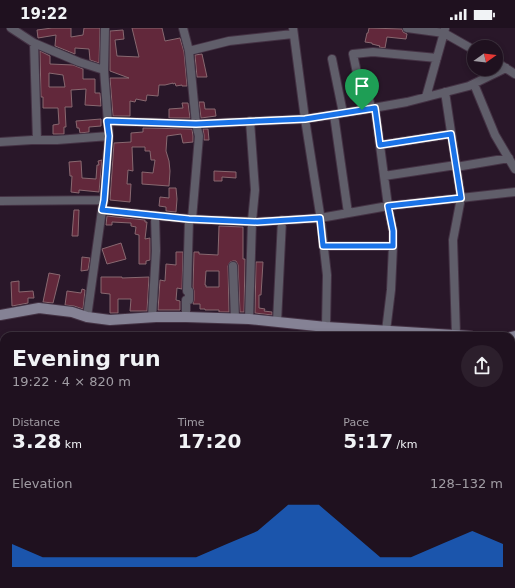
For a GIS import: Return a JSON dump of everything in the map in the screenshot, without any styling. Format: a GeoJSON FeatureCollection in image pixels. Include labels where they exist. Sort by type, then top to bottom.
{"type":"FeatureCollection","features":[{"type":"Feature","properties":{"kind":"street"},"geometry":{"type":"LineString","coordinates":[[11,28],[34,43],[78,62],[104,70]]}},
{"type":"Feature","properties":{"kind":"street"},"geometry":{"type":"LineString","coordinates":[[87,316],[104,200],[109,136],[104,70],[105,28]]}},
{"type":"Feature","properties":{"kind":"street"},"geometry":{"type":"LineString","coordinates":[[184,28],[189,51],[196,124],[199,136],[190,219],[186,291],[189,291],[189,300],[186,300],[186,317]]}},
{"type":"Feature","properties":{"kind":"street"},"geometry":{"type":"LineString","coordinates":[[407,28],[444,30],[467,45]]}},
{"type":"Feature","properties":{"kind":"street"},"geometry":{"type":"LineString","coordinates":[[426,97],[444,30]]}},
{"type":"Feature","properties":{"kind":"street"},"geometry":{"type":"LineString","coordinates":[[189,51],[229,41],[293,31],[327,275],[326,327]]}},
{"type":"Feature","properties":{"kind":"street"},"geometry":{"type":"LineString","coordinates":[[34,43],[37,140]]}},
{"type":"Feature","properties":{"kind":"street"},"geometry":{"type":"LineString","coordinates":[[386,331],[391,290],[393,231],[373,108],[367,91],[361,92],[353,54],[373,52],[436,58]]}},
{"type":"Feature","properties":{"kind":"street"},"geometry":{"type":"LineString","coordinates":[[332,59],[343,113]]}},
{"type":"Feature","properties":{"kind":"street"},"geometry":{"type":"LineString","coordinates":[[503,66],[515,74]]}},
{"type":"Feature","properties":{"kind":"street"},"geometry":{"type":"LineString","coordinates":[[107,121],[196,124],[305,119],[373,108],[426,97],[469,86],[506,68]]}},
{"type":"Feature","properties":{"kind":"street"},"geometry":{"type":"LineString","coordinates":[[474,84],[495,135],[515,170]]}},
{"type":"Feature","properties":{"kind":"street"},"geometry":{"type":"LineString","coordinates":[[445,92],[461,198],[453,240],[456,332]]}},
{"type":"Feature","properties":{"kind":"street"},"geometry":{"type":"LineString","coordinates":[[334,114],[348,213]]}},
{"type":"Feature","properties":{"kind":"street"},"geometry":{"type":"LineString","coordinates":[[249,319],[252,221],[255,190],[250,121]]}},
{"type":"Feature","properties":{"kind":"street"},"geometry":{"type":"LineString","coordinates":[[380,145],[451,134]]}},
{"type":"Feature","properties":{"kind":"street"},"geometry":{"type":"LineString","coordinates":[[0,142],[109,136]]}},
{"type":"Feature","properties":{"kind":"street"},"geometry":{"type":"LineString","coordinates":[[384,176],[509,158]]}},
{"type":"Feature","properties":{"kind":"street"},"geometry":{"type":"LineString","coordinates":[[102,210],[190,219],[252,221],[282,220],[320,218],[388,206],[515,192]]}},
{"type":"Feature","properties":{"kind":"street"},"geometry":{"type":"LineString","coordinates":[[0,201],[104,200]]}},
{"type":"Feature","properties":{"kind":"street"},"geometry":{"type":"LineString","coordinates":[[152,318],[156,251],[155,216]]}},
{"type":"Feature","properties":{"kind":"street"},"geometry":{"type":"LineString","coordinates":[[277,322],[282,220]]}},
{"type":"Feature","properties":{"kind":"street"},"geometry":{"type":"LineString","coordinates":[[323,246],[393,246]]}},
{"type":"Feature","properties":{"kind":"street"},"geometry":{"type":"LineString","coordinates":[[232,266],[235,319]]}},
{"type":"Feature","properties":{"kind":"street"},"geometry":{"type":"LineString","coordinates":[[0,315],[39,308],[72,312],[110,320],[186,317],[249,319],[326,327],[404,332]]}},
{"type":"Feature","properties":{"kind":"building"},"geometry":{"type":"Polygon","coordinates":[[[71,28],[71,37],[83,35],[84,28],[100,28],[99,63],[90,60],[89,49],[75,48],[75,54],[55,46],[56,35],[38,38],[37,30],[71,28]]]}},
{"type":"Feature","properties":{"kind":"building"},"geometry":{"type":"Polygon","coordinates":[[[132,28],[162,28],[165,41],[180,38],[184,52],[187,86],[176,86],[175,83],[159,85],[158,96],[147,95],[146,101],[136,99],[135,102],[130,101],[130,116],[113,116],[110,78],[129,78],[110,71],[110,31],[123,30],[124,39],[115,40],[117,56],[139,57],[132,28]]]}},
{"type":"Feature","properties":{"kind":"building"},"geometry":{"type":"Polygon","coordinates":[[[369,28],[402,29],[403,32],[407,34],[406,39],[387,37],[385,48],[379,47],[380,46],[365,42],[369,28]]]}},
{"type":"Feature","properties":{"kind":"building"},"geometry":{"type":"Polygon","coordinates":[[[40,51],[50,56],[50,64],[73,65],[83,69],[83,79],[95,79],[95,93],[100,93],[101,106],[85,105],[86,89],[71,90],[72,107],[65,107],[66,127],[64,127],[64,134],[53,134],[53,125],[59,124],[58,108],[43,108],[43,97],[41,97],[40,51]],[[49,73],[49,87],[65,87],[63,75],[49,73]]]}},
{"type":"Feature","properties":{"kind":"building"},"geometry":{"type":"Polygon","coordinates":[[[202,54],[207,77],[197,77],[195,55],[202,54]]]}},
{"type":"Feature","properties":{"kind":"building"},"geometry":{"type":"Polygon","coordinates":[[[199,102],[204,102],[205,109],[215,109],[216,116],[201,118],[199,102]]]}},
{"type":"Feature","properties":{"kind":"building"},"geometry":{"type":"Polygon","coordinates":[[[182,103],[188,103],[190,118],[169,118],[169,109],[183,108],[182,103]]]}},
{"type":"Feature","properties":{"kind":"building"},"geometry":{"type":"Polygon","coordinates":[[[101,119],[101,126],[89,127],[89,132],[80,133],[79,128],[77,128],[76,121],[101,119]]]}},
{"type":"Feature","properties":{"kind":"building"},"geometry":{"type":"Polygon","coordinates":[[[143,128],[192,129],[193,142],[183,143],[181,134],[167,136],[166,151],[170,171],[169,186],[142,184],[142,172],[153,173],[155,160],[151,160],[150,151],[145,151],[145,147],[132,147],[133,171],[128,170],[127,184],[131,184],[130,202],[110,200],[114,143],[131,142],[131,133],[143,132],[143,128]]]}},
{"type":"Feature","properties":{"kind":"building"},"geometry":{"type":"Polygon","coordinates":[[[203,129],[208,129],[209,140],[204,140],[203,129]]]}},
{"type":"Feature","properties":{"kind":"building"},"geometry":{"type":"Polygon","coordinates":[[[102,160],[99,192],[79,190],[79,193],[71,192],[72,176],[70,176],[69,162],[81,161],[82,178],[96,179],[97,165],[99,165],[98,161],[102,160]]]}},
{"type":"Feature","properties":{"kind":"building"},"geometry":{"type":"Polygon","coordinates":[[[214,171],[236,172],[236,178],[222,177],[222,181],[214,181],[214,171]]]}},
{"type":"Feature","properties":{"kind":"building"},"geometry":{"type":"Polygon","coordinates":[[[169,188],[176,188],[176,212],[166,211],[166,207],[159,206],[160,197],[169,198],[169,188]]]}},
{"type":"Feature","properties":{"kind":"building"},"geometry":{"type":"Polygon","coordinates":[[[74,210],[79,210],[78,236],[72,236],[74,210]]]}},
{"type":"Feature","properties":{"kind":"building"},"geometry":{"type":"Polygon","coordinates":[[[107,216],[145,220],[145,222],[147,222],[145,239],[150,238],[150,260],[146,261],[146,264],[139,264],[139,235],[135,234],[136,227],[131,226],[131,223],[112,222],[112,225],[106,225],[107,216]]]}},
{"type":"Feature","properties":{"kind":"building"},"geometry":{"type":"Polygon","coordinates":[[[219,226],[243,227],[243,259],[245,259],[244,312],[240,312],[238,265],[236,261],[230,262],[228,266],[229,312],[200,309],[200,304],[193,304],[194,252],[199,252],[199,254],[218,255],[219,226]],[[206,271],[206,287],[219,287],[219,271],[206,271]]]}},
{"type":"Feature","properties":{"kind":"building"},"geometry":{"type":"Polygon","coordinates":[[[121,243],[126,259],[107,264],[102,249],[121,243]]]}},
{"type":"Feature","properties":{"kind":"building"},"geometry":{"type":"Polygon","coordinates":[[[176,252],[183,252],[182,289],[177,288],[176,300],[180,301],[180,310],[158,310],[160,280],[165,281],[166,264],[176,265],[176,252]]]}},
{"type":"Feature","properties":{"kind":"building"},"geometry":{"type":"Polygon","coordinates":[[[82,257],[90,258],[88,270],[81,271],[82,257]]]}},
{"type":"Feature","properties":{"kind":"building"},"geometry":{"type":"Polygon","coordinates":[[[256,262],[263,262],[259,308],[265,309],[264,311],[272,312],[272,315],[255,313],[256,262]]]}},
{"type":"Feature","properties":{"kind":"building"},"geometry":{"type":"Polygon","coordinates":[[[49,273],[60,275],[53,303],[43,302],[49,273]]]}},
{"type":"Feature","properties":{"kind":"building"},"geometry":{"type":"Polygon","coordinates":[[[101,277],[149,277],[147,311],[130,311],[131,299],[118,299],[118,313],[110,313],[110,294],[101,293],[101,277]]]}},
{"type":"Feature","properties":{"kind":"building"},"geometry":{"type":"Polygon","coordinates":[[[19,281],[19,292],[33,291],[34,298],[28,298],[28,303],[12,306],[11,282],[19,281]]]}},
{"type":"Feature","properties":{"kind":"building"},"geometry":{"type":"Polygon","coordinates":[[[82,289],[85,290],[83,309],[65,305],[67,291],[81,293],[82,289]]]}},
{"type":"Feature","properties":{"kind":"route"},"geometry":{"type":"LineString","coordinates":[[375,108],[380,145],[451,134],[461,198],[388,206],[393,231],[393,246],[323,246],[320,218],[257,222],[189,219],[102,210],[109,136],[107,121],[196,124],[305,119],[362,110],[375,108]]}}]}
